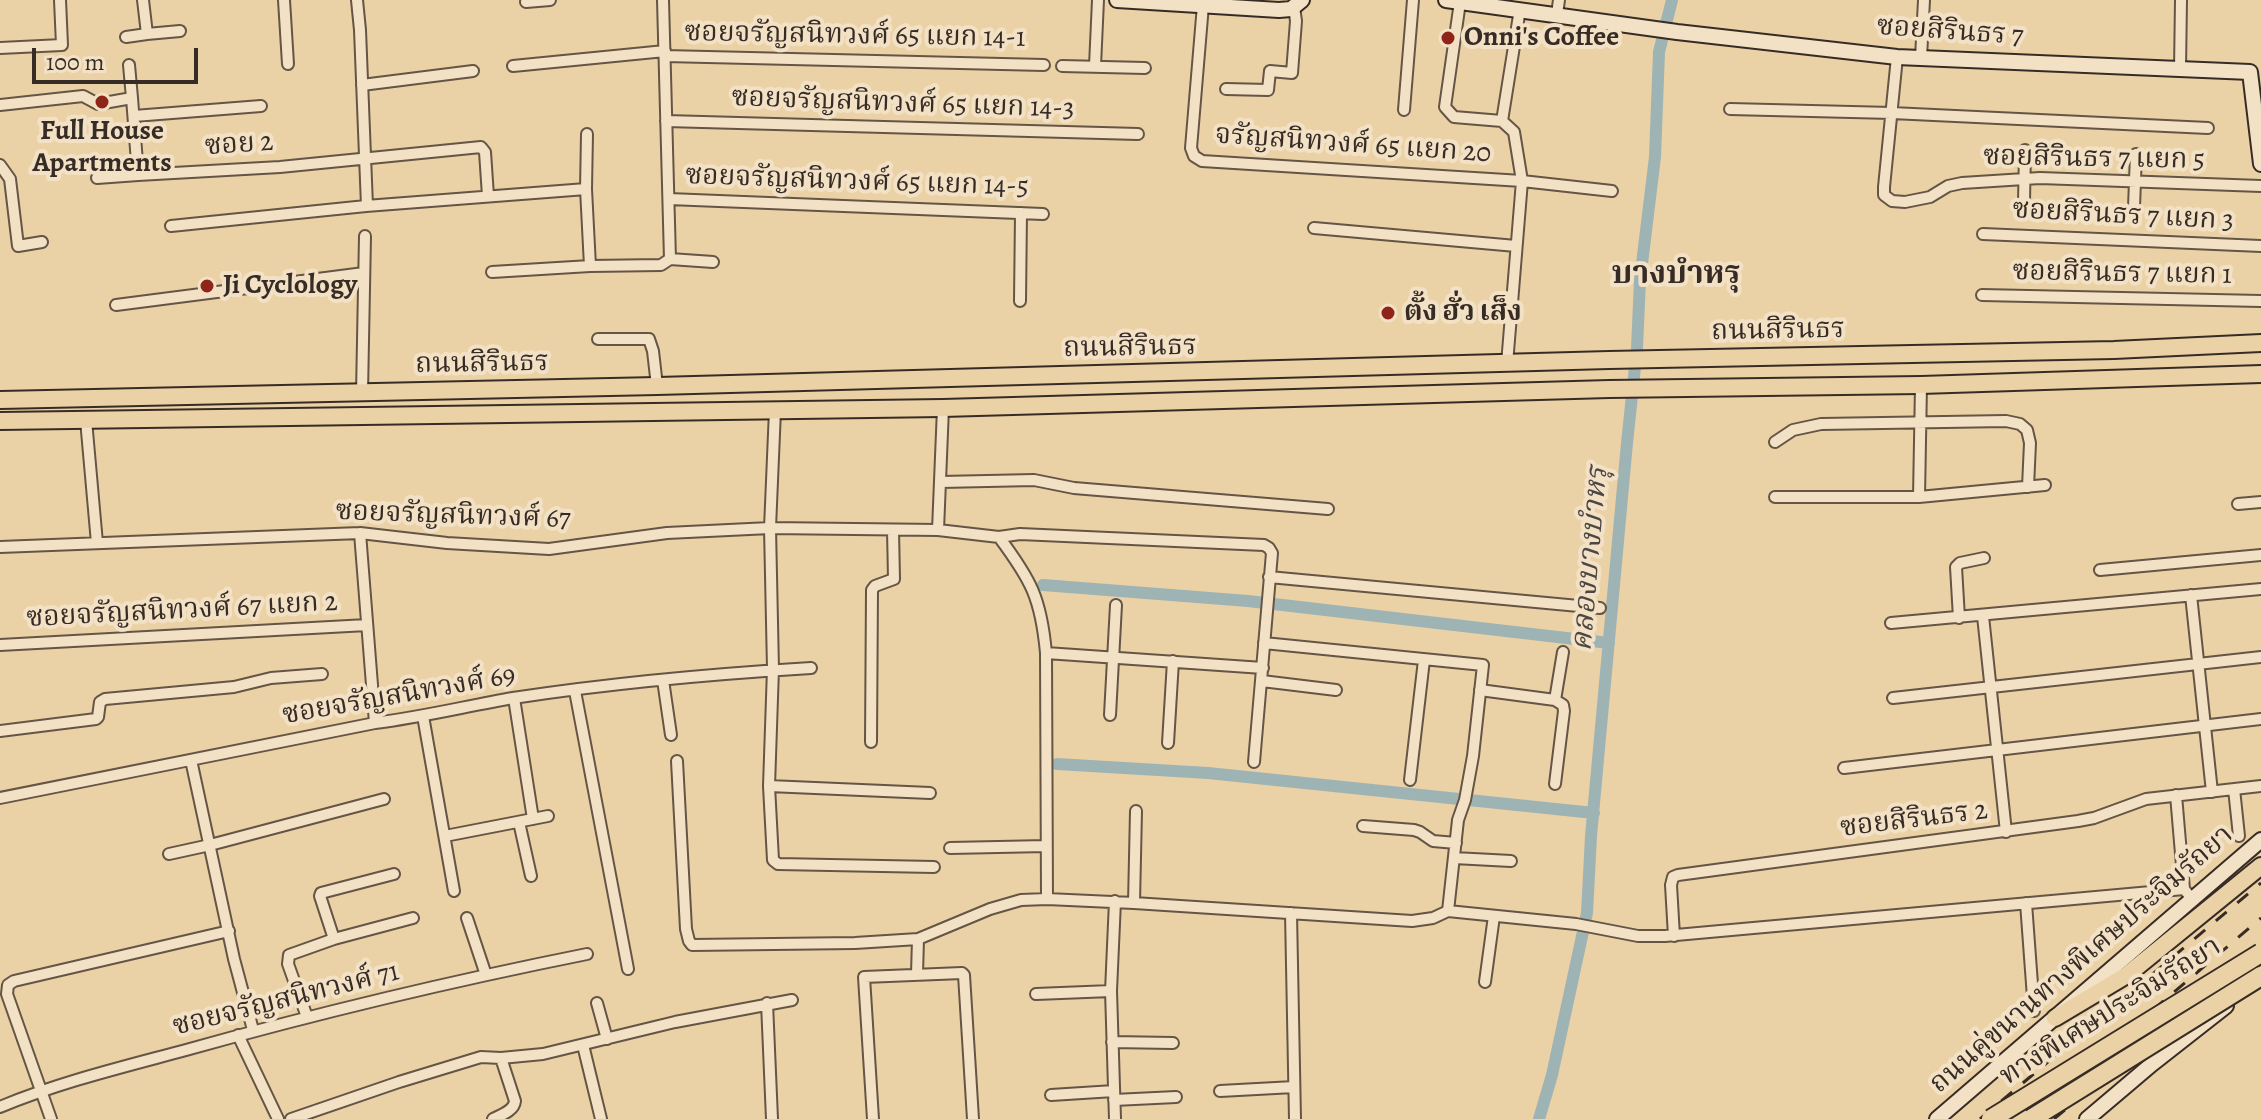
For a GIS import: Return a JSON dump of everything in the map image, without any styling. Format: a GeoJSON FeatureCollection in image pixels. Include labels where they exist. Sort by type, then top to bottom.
{"type":"FeatureCollection","features":[{"type":"Feature","properties":{"kind":"highway","name":"ทางพิเศษประจิมรัถยา"},"geometry":{"type":"LineString","coordinates":[[1991,1119],[2261,953]]}},
{"type":"Feature","properties":{"kind":"highway","name":"ทางพิเศษประจิมรัถยา"},"geometry":{"type":"LineString","coordinates":[[2031,1119],[2261,977]]}},
{"type":"Feature","properties":{"kind":"main road","name":"ถนนสิรินธร"},"geometry":{"type":"LineString","coordinates":[[0,400],[2114,350],[2261,343]]}},
{"type":"Feature","properties":{"kind":"main road","name":"ถนนสิรินธร"},"geometry":{"type":"LineString","coordinates":[[0,421],[943,408],[2261,374]]}},
{"type":"Feature","properties":{"kind":"main road"},"geometry":{"type":"LineString","coordinates":[[1078,404],[1080,375]]}},
{"type":"Feature","properties":{"kind":"main road"},"geometry":{"type":"LineString","coordinates":[[1056,404],[1058,376]]}},
{"type":"Feature","properties":{"kind":"main road"},"geometry":{"type":"LineString","coordinates":[[2055,1018],[2127,975],[2261,866]]}},
{"type":"Feature","properties":{"kind":"street"},"geometry":{"type":"LineString","coordinates":[[0,48],[62,45],[60,0]]}},
{"type":"Feature","properties":{"kind":"street"},"geometry":{"type":"LineString","coordinates":[[143,0],[147,34]]}},
{"type":"Feature","properties":{"kind":"street"},"geometry":{"type":"LineString","coordinates":[[284,0],[288,64]]}},
{"type":"Feature","properties":{"kind":"street"},"geometry":{"type":"LineString","coordinates":[[357,0],[367,206]]}},
{"type":"Feature","properties":{"kind":"street"},"geometry":{"type":"LineString","coordinates":[[526,2],[550,0]]}},
{"type":"Feature","properties":{"kind":"street"},"geometry":{"type":"LineString","coordinates":[[663,0],[670,259]]}},
{"type":"Feature","properties":{"kind":"street"},"geometry":{"type":"LineString","coordinates":[[1095,66],[1098,0]]}},
{"type":"Feature","properties":{"kind":"street"},"geometry":{"type":"LineString","coordinates":[[1117,0],[1279,10],[1298,4],[1292,73],[1270,71],[1268,90],[1226,89]]}},
{"type":"Feature","properties":{"kind":"street"},"geometry":{"type":"LineString","coordinates":[[1404,110],[1413,0]]}},
{"type":"Feature","properties":{"kind":"street"},"geometry":{"type":"LineString","coordinates":[[1921,58],[1924,0]]}},
{"type":"Feature","properties":{"kind":"street"},"geometry":{"type":"LineString","coordinates":[[2180,70],[2181,0]]}},
{"type":"Feature","properties":{"kind":"street"},"geometry":{"type":"LineString","coordinates":[[1453,1],[1445,107],[1454,117],[1502,121],[1514,132],[1522,181],[1507,364]]}},
{"type":"Feature","properties":{"kind":"street","name":"ซอยสิรินธร 7"},"geometry":{"type":"LineString","coordinates":[[1453,1],[1520,9],[1558,7],[1677,32],[1897,57],[2255,71],[2260,154]]}},
{"type":"Feature","properties":{"kind":"street","name":"จรัญสนิทวงศ์ 65 แยก 20"},"geometry":{"type":"LineString","coordinates":[[1203,5],[1191,148],[1194,156],[1202,161],[1522,181],[1612,191]]}},
{"type":"Feature","properties":{"kind":"street"},"geometry":{"type":"LineString","coordinates":[[1502,121],[1520,9]]}},
{"type":"Feature","properties":{"kind":"street"},"geometry":{"type":"LineString","coordinates":[[126,37],[180,31]]}},
{"type":"Feature","properties":{"kind":"street","name":"ซอยจรัญสนิทวงศ์ 65 แยก 14-1"},"geometry":{"type":"LineString","coordinates":[[513,66],[665,53],[1044,65]]}},
{"type":"Feature","properties":{"kind":"street"},"geometry":{"type":"LineString","coordinates":[[1892,113],[1897,57]]}},
{"type":"Feature","properties":{"kind":"street"},"geometry":{"type":"LineString","coordinates":[[129,65],[138,175]]}},
{"type":"Feature","properties":{"kind":"street"},"geometry":{"type":"LineString","coordinates":[[1062,66],[1145,68]]}},
{"type":"Feature","properties":{"kind":"street"},"geometry":{"type":"LineString","coordinates":[[362,85],[473,71]]}},
{"type":"Feature","properties":{"kind":"street"},"geometry":{"type":"LineString","coordinates":[[0,105],[83,96],[98,104],[132,98]]}},
{"type":"Feature","properties":{"kind":"street"},"geometry":{"type":"LineString","coordinates":[[134,116],[261,106]]}},
{"type":"Feature","properties":{"kind":"street"},"geometry":{"type":"LineString","coordinates":[[1730,109],[1892,113],[2208,128]]}},
{"type":"Feature","properties":{"kind":"street","name":"ซอยสิรินธร 7 แยก 5"},"geometry":{"type":"LineString","coordinates":[[1892,113],[1884,195],[1892,201],[1930,197],[1948,186],[1962,183],[2024,179],[2261,186]]}},
{"type":"Feature","properties":{"kind":"street","name":"ซอยจรัญสนิทวงศ์ 65 แยก 14-3"},"geometry":{"type":"LineString","coordinates":[[666,121],[1138,134]]}},
{"type":"Feature","properties":{"kind":"street"},"geometry":{"type":"LineString","coordinates":[[587,134],[590,266]]}},
{"type":"Feature","properties":{"kind":"street","name":"ซอย 2"},"geometry":{"type":"LineString","coordinates":[[97,178],[239,170],[481,147],[485,152],[488,196]]}},
{"type":"Feature","properties":{"kind":"street"},"geometry":{"type":"LineString","coordinates":[[2024,202],[2025,150]]}},
{"type":"Feature","properties":{"kind":"street"},"geometry":{"type":"LineString","coordinates":[[2134,207],[2136,154]]}},
{"type":"Feature","properties":{"kind":"street"},"geometry":{"type":"LineString","coordinates":[[0,165],[10,179],[18,246],[42,242]]}},
{"type":"Feature","properties":{"kind":"street"},"geometry":{"type":"LineString","coordinates":[[171,226],[367,206],[586,189]]}},
{"type":"Feature","properties":{"kind":"street","name":"ซอยจรัญสนิทวงศ์ 65 แยก 14-5"},"geometry":{"type":"LineString","coordinates":[[669,199],[1043,214]]}},
{"type":"Feature","properties":{"kind":"street"},"geometry":{"type":"LineString","coordinates":[[1020,301],[1021,213]]}},
{"type":"Feature","properties":{"kind":"street"},"geometry":{"type":"LineString","coordinates":[[1314,228],[1516,246]]}},
{"type":"Feature","properties":{"kind":"street","name":"ซอยสิรินธร 7 แยก 3"},"geometry":{"type":"LineString","coordinates":[[1983,234],[2261,246]]}},
{"type":"Feature","properties":{"kind":"street"},"geometry":{"type":"LineString","coordinates":[[362,393],[365,236]]}},
{"type":"Feature","properties":{"kind":"street"},"geometry":{"type":"LineString","coordinates":[[492,272],[661,265],[670,259],[713,262]]}},
{"type":"Feature","properties":{"kind":"street"},"geometry":{"type":"LineString","coordinates":[[116,305],[364,273]]}},
{"type":"Feature","properties":{"kind":"street","name":"ซอยสิรินธร 7 แยก 1"},"geometry":{"type":"LineString","coordinates":[[1982,295],[2261,301]]}},
{"type":"Feature","properties":{"kind":"street"},"geometry":{"type":"LineString","coordinates":[[598,339],[649,339],[657,386]]}},
{"type":"Feature","properties":{"kind":"street"},"geometry":{"type":"LineString","coordinates":[[1919,497],[1921,385]]}},
{"type":"Feature","properties":{"kind":"street"},"geometry":{"type":"LineString","coordinates":[[938,530],[943,408]]}},
{"type":"Feature","properties":{"kind":"street"},"geometry":{"type":"LineString","coordinates":[[775,410],[770,528],[773,669],[769,786],[773,860],[778,864],[934,867]]}},
{"type":"Feature","properties":{"kind":"street"},"geometry":{"type":"LineString","coordinates":[[86,420],[97,543]]}},
{"type":"Feature","properties":{"kind":"street"},"geometry":{"type":"LineString","coordinates":[[1775,442],[1793,430],[1806,426],[2006,421],[2020,424],[2027,430],[2030,443],[2028,487]]}},
{"type":"Feature","properties":{"kind":"street"},"geometry":{"type":"LineString","coordinates":[[941,482],[1034,480],[1074,488],[1328,509]]}},
{"type":"Feature","properties":{"kind":"street"},"geometry":{"type":"LineString","coordinates":[[1775,497],[1919,497],[2045,485]]}},
{"type":"Feature","properties":{"kind":"street"},"geometry":{"type":"LineString","coordinates":[[2238,504],[2261,502]]}},
{"type":"Feature","properties":{"kind":"street","name":"ซอยจรัญสนิทวงศ์ 67"},"geometry":{"type":"LineString","coordinates":[[0,547],[360,533],[447,543],[549,549],[667,533],[770,528],[938,530],[999,537],[1020,534],[1264,545],[1272,553],[1269,577]]}},
{"type":"Feature","properties":{"kind":"street"},"geometry":{"type":"LineString","coordinates":[[871,742],[872,590],[894,579],[893,530]]}},
{"type":"Feature","properties":{"kind":"street"},"geometry":{"type":"LineString","coordinates":[[360,533],[375,723]]}},
{"type":"Feature","properties":{"kind":"street"},"geometry":{"type":"LineString","coordinates":[[999,537],[1025,571],[1043,621],[1046,653],[1047,899]]}},
{"type":"Feature","properties":{"kind":"street"},"geometry":{"type":"LineString","coordinates":[[2100,570],[2261,555]]}},
{"type":"Feature","properties":{"kind":"street"},"geometry":{"type":"LineString","coordinates":[[1959,618],[1956,567],[1960,563],[1984,558]]}},
{"type":"Feature","properties":{"kind":"street"},"geometry":{"type":"LineString","coordinates":[[1254,762],[1269,577],[1600,608]]}},
{"type":"Feature","properties":{"kind":"street"},"geometry":{"type":"LineString","coordinates":[[1891,623],[2261,589]]}},
{"type":"Feature","properties":{"kind":"street"},"geometry":{"type":"LineString","coordinates":[[2191,595],[2212,792]]}},
{"type":"Feature","properties":{"kind":"street"},"geometry":{"type":"LineString","coordinates":[[1110,715],[1116,605]]}},
{"type":"Feature","properties":{"kind":"street","name":"ซอยสิรินธร 2"},"geometry":{"type":"LineString","coordinates":[[1674,936],[1671,885],[1673,877],[1678,875],[2006,832],[1983,616]]}},
{"type":"Feature","properties":{"kind":"street","name":"ซอยจรัญสนิทวงศ์ 67 แยก 2"},"geometry":{"type":"LineString","coordinates":[[0,645],[367,625]]}},
{"type":"Feature","properties":{"kind":"street"},"geometry":{"type":"LineString","coordinates":[[1264,643],[1483,665],[1473,756],[1456,843],[1448,911]]}},
{"type":"Feature","properties":{"kind":"street"},"geometry":{"type":"LineString","coordinates":[[1555,700],[1563,652]]}},
{"type":"Feature","properties":{"kind":"street"},"geometry":{"type":"LineString","coordinates":[[1046,653],[1263,668]]}},
{"type":"Feature","properties":{"kind":"street"},"geometry":{"type":"LineString","coordinates":[[1893,698],[2261,657]]}},
{"type":"Feature","properties":{"kind":"street"},"geometry":{"type":"LineString","coordinates":[[1410,780],[1424,660]]}},
{"type":"Feature","properties":{"kind":"street"},"geometry":{"type":"LineString","coordinates":[[1168,743],[1173,661]]}},
{"type":"Feature","properties":{"kind":"street","name":"ซอยจรัญสนิทวงศ์ 69"},"geometry":{"type":"LineString","coordinates":[[0,798],[514,698],[663,680],[811,668]]}},
{"type":"Feature","properties":{"kind":"street"},"geometry":{"type":"LineString","coordinates":[[0,731],[96,719],[100,702],[105,699],[234,687],[271,678],[322,674]]}},
{"type":"Feature","properties":{"kind":"street"},"geometry":{"type":"LineString","coordinates":[[663,680],[671,735]]}},
{"type":"Feature","properties":{"kind":"street"},"geometry":{"type":"LineString","coordinates":[[1262,681],[1336,690]]}},
{"type":"Feature","properties":{"kind":"street"},"geometry":{"type":"LineString","coordinates":[[1480,690],[1555,700],[1563,705],[1555,784]]}},
{"type":"Feature","properties":{"kind":"street"},"geometry":{"type":"LineString","coordinates":[[575,691],[628,969]]}},
{"type":"Feature","properties":{"kind":"street"},"geometry":{"type":"LineString","coordinates":[[514,698],[533,819]]}},
{"type":"Feature","properties":{"kind":"street"},"geometry":{"type":"LineString","coordinates":[[423,716],[454,891]]}},
{"type":"Feature","properties":{"kind":"street"},"geometry":{"type":"LineString","coordinates":[[1844,768],[2261,719]]}},
{"type":"Feature","properties":{"kind":"street"},"geometry":{"type":"LineString","coordinates":[[191,760],[234,959],[253,1030]]}},
{"type":"Feature","properties":{"kind":"street"},"geometry":{"type":"LineString","coordinates":[[677,761],[686,929],[692,945],[918,939],[990,909],[1021,900],[1047,899],[1412,921],[1433,918],[1448,911],[1593,926],[1638,936],[1674,936],[2026,903],[2188,894],[2176,795]]}},
{"type":"Feature","properties":{"kind":"street"},"geometry":{"type":"LineString","coordinates":[[769,786],[930,793]]}},
{"type":"Feature","properties":{"kind":"street"},"geometry":{"type":"LineString","coordinates":[[2006,832],[2086,820],[2135,802],[2261,786]]}},
{"type":"Feature","properties":{"kind":"street"},"geometry":{"type":"LineString","coordinates":[[2234,789],[2239,836]]}},
{"type":"Feature","properties":{"kind":"street"},"geometry":{"type":"LineString","coordinates":[[169,854],[384,799]]}},
{"type":"Feature","properties":{"kind":"street"},"geometry":{"type":"LineString","coordinates":[[1134,903],[1136,811]]}},
{"type":"Feature","properties":{"kind":"street"},"geometry":{"type":"LineString","coordinates":[[445,836],[548,816]]}},
{"type":"Feature","properties":{"kind":"street"},"geometry":{"type":"LineString","coordinates":[[519,822],[531,876]]}},
{"type":"Feature","properties":{"kind":"street"},"geometry":{"type":"LineString","coordinates":[[1363,826],[1414,830],[1433,841],[1456,843]]}},
{"type":"Feature","properties":{"kind":"street","name":"ถนนคู่ขนานทางพิเศษประจิมรัถยา"},"geometry":{"type":"LineString","coordinates":[[1937,1119],[2055,1018],[2188,894],[2261,840]]}},
{"type":"Feature","properties":{"kind":"street"},"geometry":{"type":"LineString","coordinates":[[950,848],[1046,846]]}},
{"type":"Feature","properties":{"kind":"street"},"geometry":{"type":"LineString","coordinates":[[1454,858],[1511,861]]}},
{"type":"Feature","properties":{"kind":"street"},"geometry":{"type":"LineString","coordinates":[[334,939],[321,893],[394,874]]}},
{"type":"Feature","properties":{"kind":"street"},"geometry":{"type":"LineString","coordinates":[[1115,901],[1111,991],[1115,1119]]}},
{"type":"Feature","properties":{"kind":"street"},"geometry":{"type":"LineString","coordinates":[[2026,903],[2034,1011]]}},
{"type":"Feature","properties":{"kind":"street"},"geometry":{"type":"LineString","coordinates":[[1291,913],[1295,1119]]}},
{"type":"Feature","properties":{"kind":"street"},"geometry":{"type":"LineString","coordinates":[[1485,982],[1494,916]]}},
{"type":"Feature","properties":{"kind":"street"},"geometry":{"type":"LineString","coordinates":[[307,1017],[288,957],[334,939],[413,918]]}},
{"type":"Feature","properties":{"kind":"street"},"geometry":{"type":"LineString","coordinates":[[467,918],[486,975]]}},
{"type":"Feature","properties":{"kind":"street"},"geometry":{"type":"LineString","coordinates":[[51,1119],[7,994],[8,985],[14,981],[229,931]]}},
{"type":"Feature","properties":{"kind":"street"},"geometry":{"type":"LineString","coordinates":[[917,974],[918,939]]}},
{"type":"Feature","properties":{"kind":"street","name":"ซอยจรัญสนิทวงศ์ 71"},"geometry":{"type":"LineString","coordinates":[[0,1107],[40,1090],[253,1030],[587,954]]}},
{"type":"Feature","properties":{"kind":"street"},"geometry":{"type":"LineString","coordinates":[[873,1119],[863,978],[963,973],[973,1119]]}},
{"type":"Feature","properties":{"kind":"street"},"geometry":{"type":"LineString","coordinates":[[2087,1119],[2261,977]]}},
{"type":"Feature","properties":{"kind":"street"},"geometry":{"type":"LineString","coordinates":[[1036,994],[1111,991]]}},
{"type":"Feature","properties":{"kind":"street"},"geometry":{"type":"LineString","coordinates":[[291,1119],[481,1057],[543,1054],[675,1022],[792,1000]]}},
{"type":"Feature","properties":{"kind":"street"},"geometry":{"type":"LineString","coordinates":[[597,1003],[607,1039]]}},
{"type":"Feature","properties":{"kind":"street"},"geometry":{"type":"LineString","coordinates":[[767,1003],[772,1119]]}},
{"type":"Feature","properties":{"kind":"street"},"geometry":{"type":"LineString","coordinates":[[238,1035],[278,1119]]}},
{"type":"Feature","properties":{"kind":"street"},"geometry":{"type":"LineString","coordinates":[[1112,1042],[1173,1043]]}},
{"type":"Feature","properties":{"kind":"street"},"geometry":{"type":"LineString","coordinates":[[583,1045],[601,1119]]}},
{"type":"Feature","properties":{"kind":"street"},"geometry":{"type":"LineString","coordinates":[[493,1119],[515,1105],[501,1058]]}},
{"type":"Feature","properties":{"kind":"street"},"geometry":{"type":"LineString","coordinates":[[1220,1091],[1294,1087]]}},
{"type":"Feature","properties":{"kind":"street"},"geometry":{"type":"LineString","coordinates":[[1051,1095],[1176,1097]]}},
{"type":"Feature","properties":{"kind":"waterway","name":"คลองบางบำหรุ"},"geometry":{"type":"LineString","coordinates":[[1539,1119],[1552,1075],[1587,913],[1591,836],[1637,348],[1640,280],[1655,157],[1659,52],[1672,0]]}},
{"type":"Feature","properties":{"kind":"waterway"},"geometry":{"type":"LineString","coordinates":[[1043,585],[1248,601],[1609,643]]}},
{"type":"Feature","properties":{"kind":"waterway"},"geometry":{"type":"LineString","coordinates":[[1057,764],[1208,773],[1594,813]]}},
{"type":"Feature","properties":{"kind":"railway"},"geometry":{"type":"LineString","coordinates":[[1980,1119],[2261,883]]}},
{"type":"Feature","properties":{"kind":"railway"},"geometry":{"type":"LineString","coordinates":[[2025,1119],[2261,918]]}},
{"type":"Feature","properties":{"kind":"railway"},"geometry":{"type":"LineString","coordinates":[[2054,1119],[2261,945]]}},
{"type":"Feature","properties":{"kind":"place","name":"Onni's Coffee"},"geometry":{"type":"Point","coordinates":[1448,38]}},
{"type":"Feature","properties":{"kind":"place","name":"Full House Apartments"},"geometry":{"type":"Point","coordinates":[102,102]}},
{"type":"Feature","properties":{"kind":"place","name":"Ji Cyclology"},"geometry":{"type":"Point","coordinates":[207,286]}},
{"type":"Feature","properties":{"kind":"place","name":"ตั้ง ฮั่ว เส็ง"},"geometry":{"type":"Point","coordinates":[1388,313]}},
{"type":"Feature","properties":{"kind":"district","name":"บางบำหรุ"},"geometry":{"type":"Point","coordinates":[1676,275]}}]}
